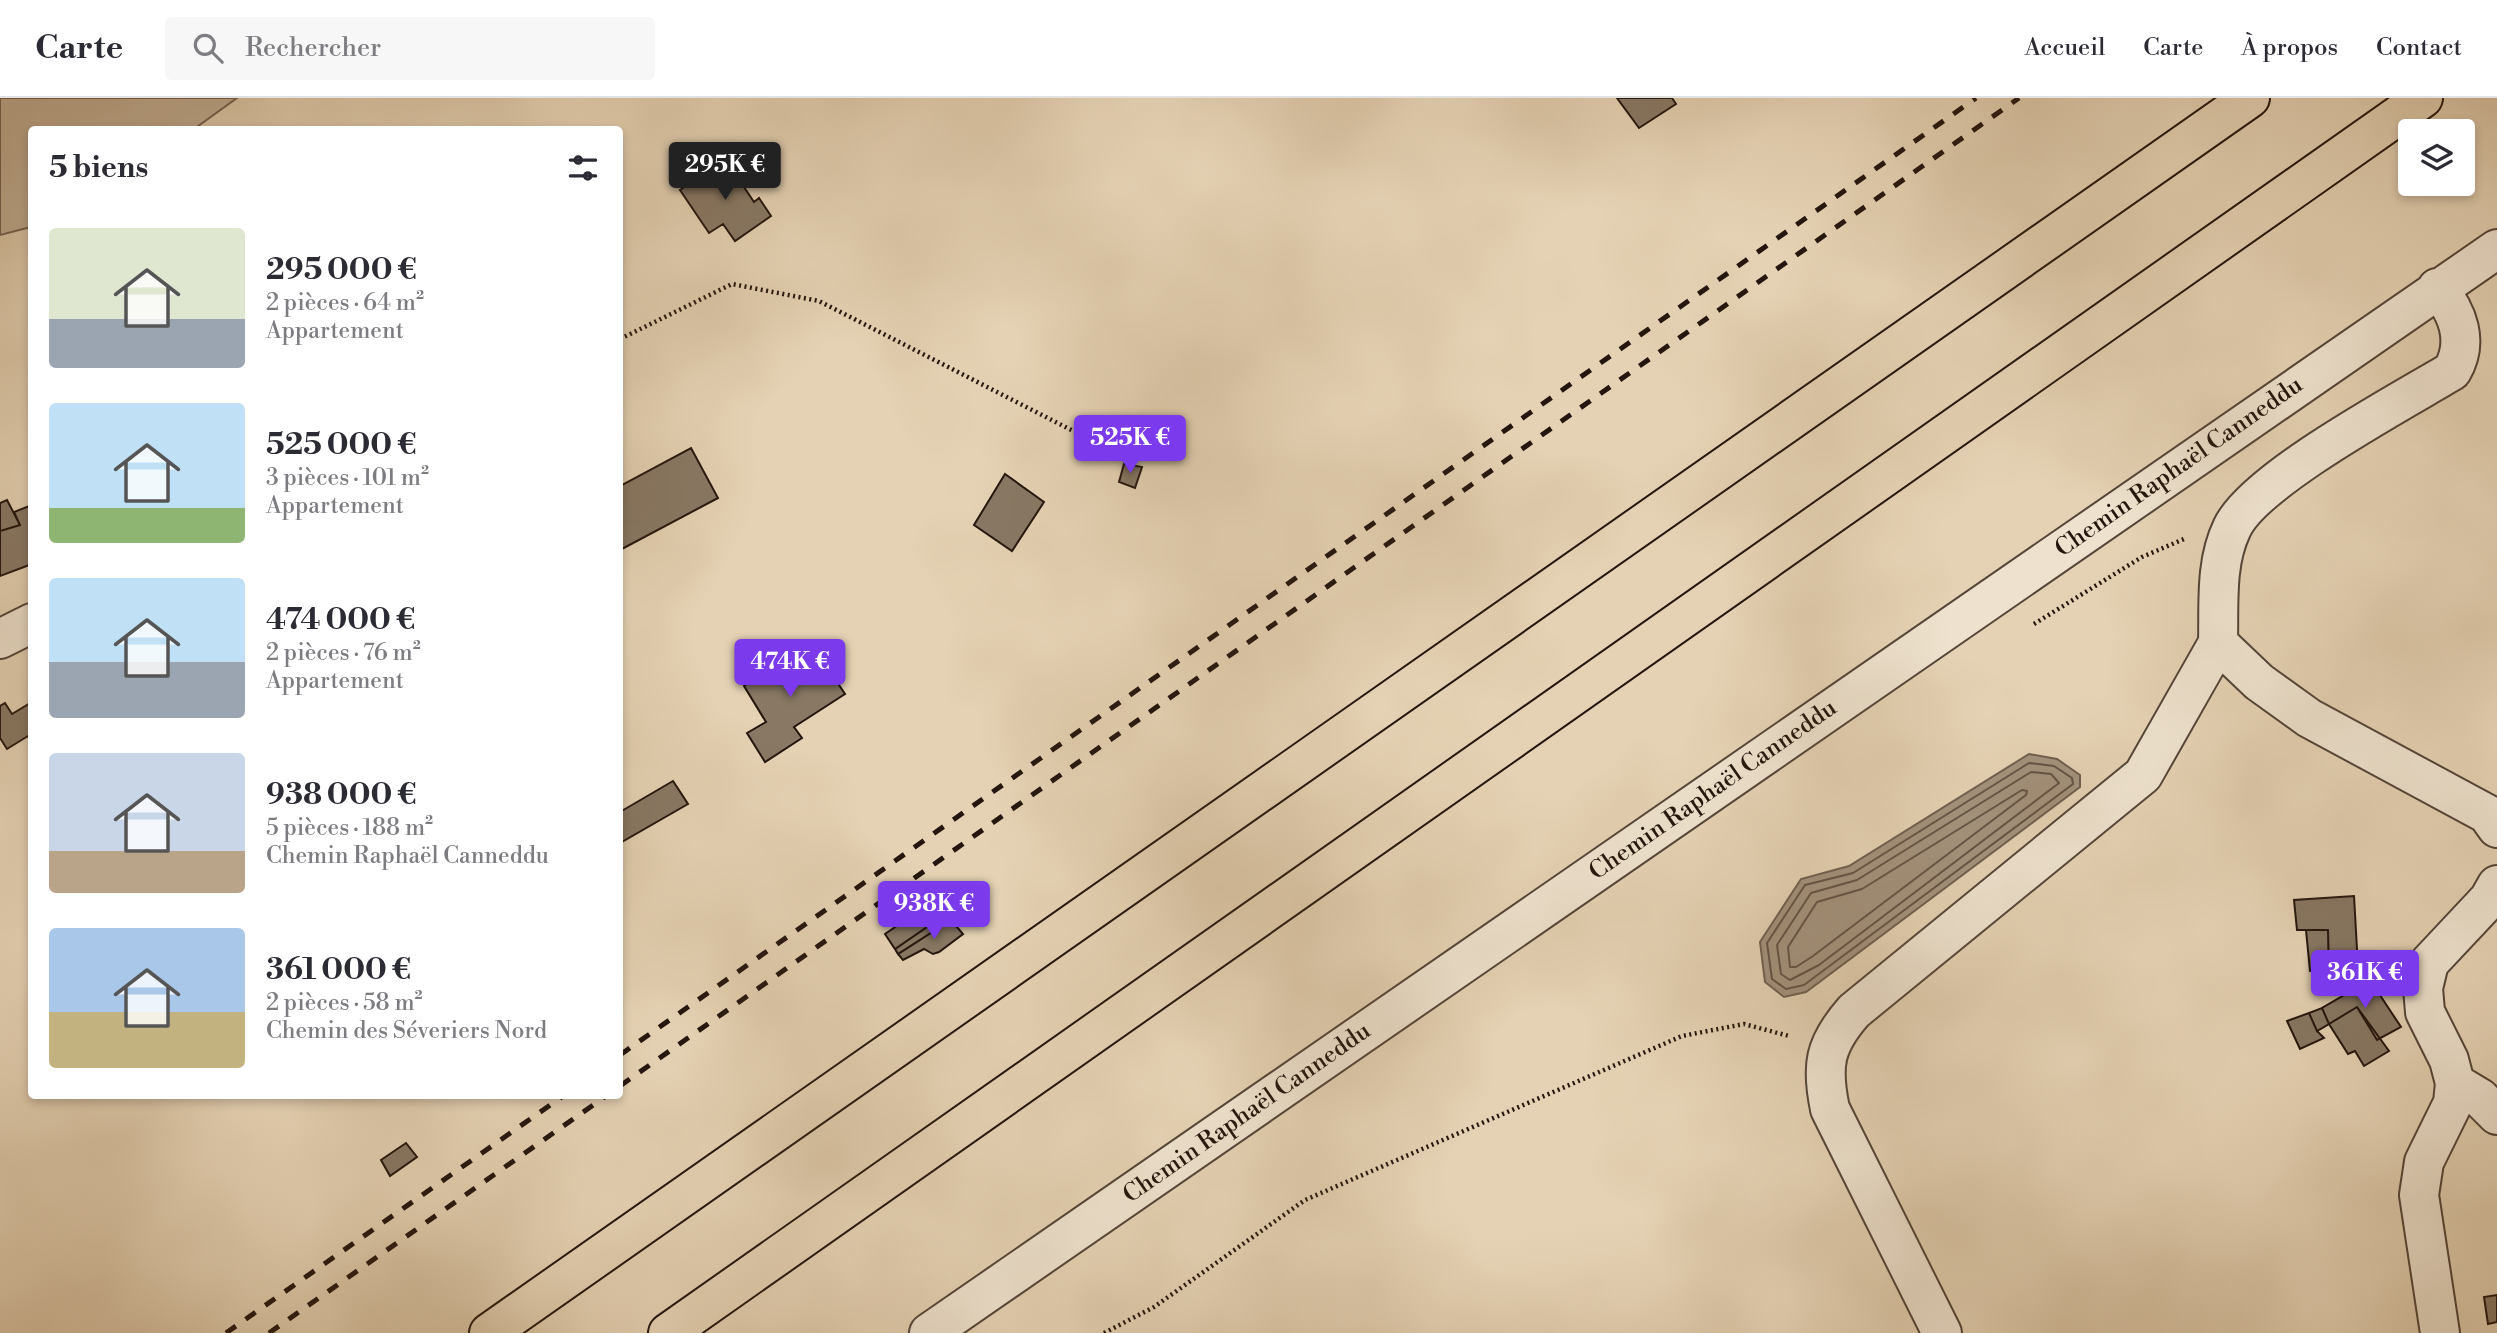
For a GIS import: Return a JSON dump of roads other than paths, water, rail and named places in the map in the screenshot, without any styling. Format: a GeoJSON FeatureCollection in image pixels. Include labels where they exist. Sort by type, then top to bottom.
{"type":"FeatureCollection","features":[{"type":"Feature","properties":{"kind":"highway"},"geometry":{"type":"LineString","coordinates":[[489,1333],[2250,98]]}},
{"type":"Feature","properties":{"kind":"highway"},"geometry":{"type":"LineString","coordinates":[[668,1333],[2423,98]]}},
{"type":"Feature","properties":{"kind":"street","name":"Chemin Raphaël Canneddu"},"geometry":{"type":"LineString","coordinates":[[929,1333],[2497,249]]}},
{"type":"Feature","properties":{"kind":"street"},"geometry":{"type":"LineString","coordinates":[[1942,1333],[1830,1109],[1824,1078],[1829,1046],[1854,1011],[2143,775],[2218,643],[2220,562],[2232,526],[2254,499],[2318,452],[2452,371],[2461,355],[2459,324],[2451,303],[2437,288]]}},
{"type":"Feature","properties":{"kind":"street"},"geometry":{"type":"LineString","coordinates":[[0,639],[28,626]]}},
{"type":"Feature","properties":{"kind":"street"},"geometry":{"type":"LineString","coordinates":[[2218,643],[2259,682],[2309,718],[2487,814],[2497,828]]}},
{"type":"Feature","properties":{"kind":"street"},"geometry":{"type":"LineString","coordinates":[[2440,1333],[2419,1195],[2424,1162],[2453,1103],[2455,1083],[2449,1059],[2425,1012],[2423,988],[2429,963],[2489,898],[2497,885]]}},
{"type":"Feature","properties":{"kind":"street"},"geometry":{"type":"LineString","coordinates":[[2455,1083],[2480,1098],[2497,1115]]}},
{"type":"Feature","properties":{"kind":"water"},"geometry":{"type":"Polygon","coordinates":[[[2029,754],[2057,759],[2080,775],[2080,787],[1806,992],[1784,997],[1765,982],[1760,942],[1801,879],[1849,866],[2029,754]]]}},
{"type":"Feature","properties":{"kind":"railway"},"geometry":{"type":"LineString","coordinates":[[623,1053],[1976,98]]}},
{"type":"Feature","properties":{"kind":"railway"},"geometry":{"type":"LineString","coordinates":[[623,1084],[2019,98]]}},
{"type":"Feature","properties":{"kind":"railway"},"geometry":{"type":"LineString","coordinates":[[226,1333],[559,1099]]}},
{"type":"Feature","properties":{"kind":"railway"},"geometry":{"type":"LineString","coordinates":[[269,1333],[602,1099]]}}]}
